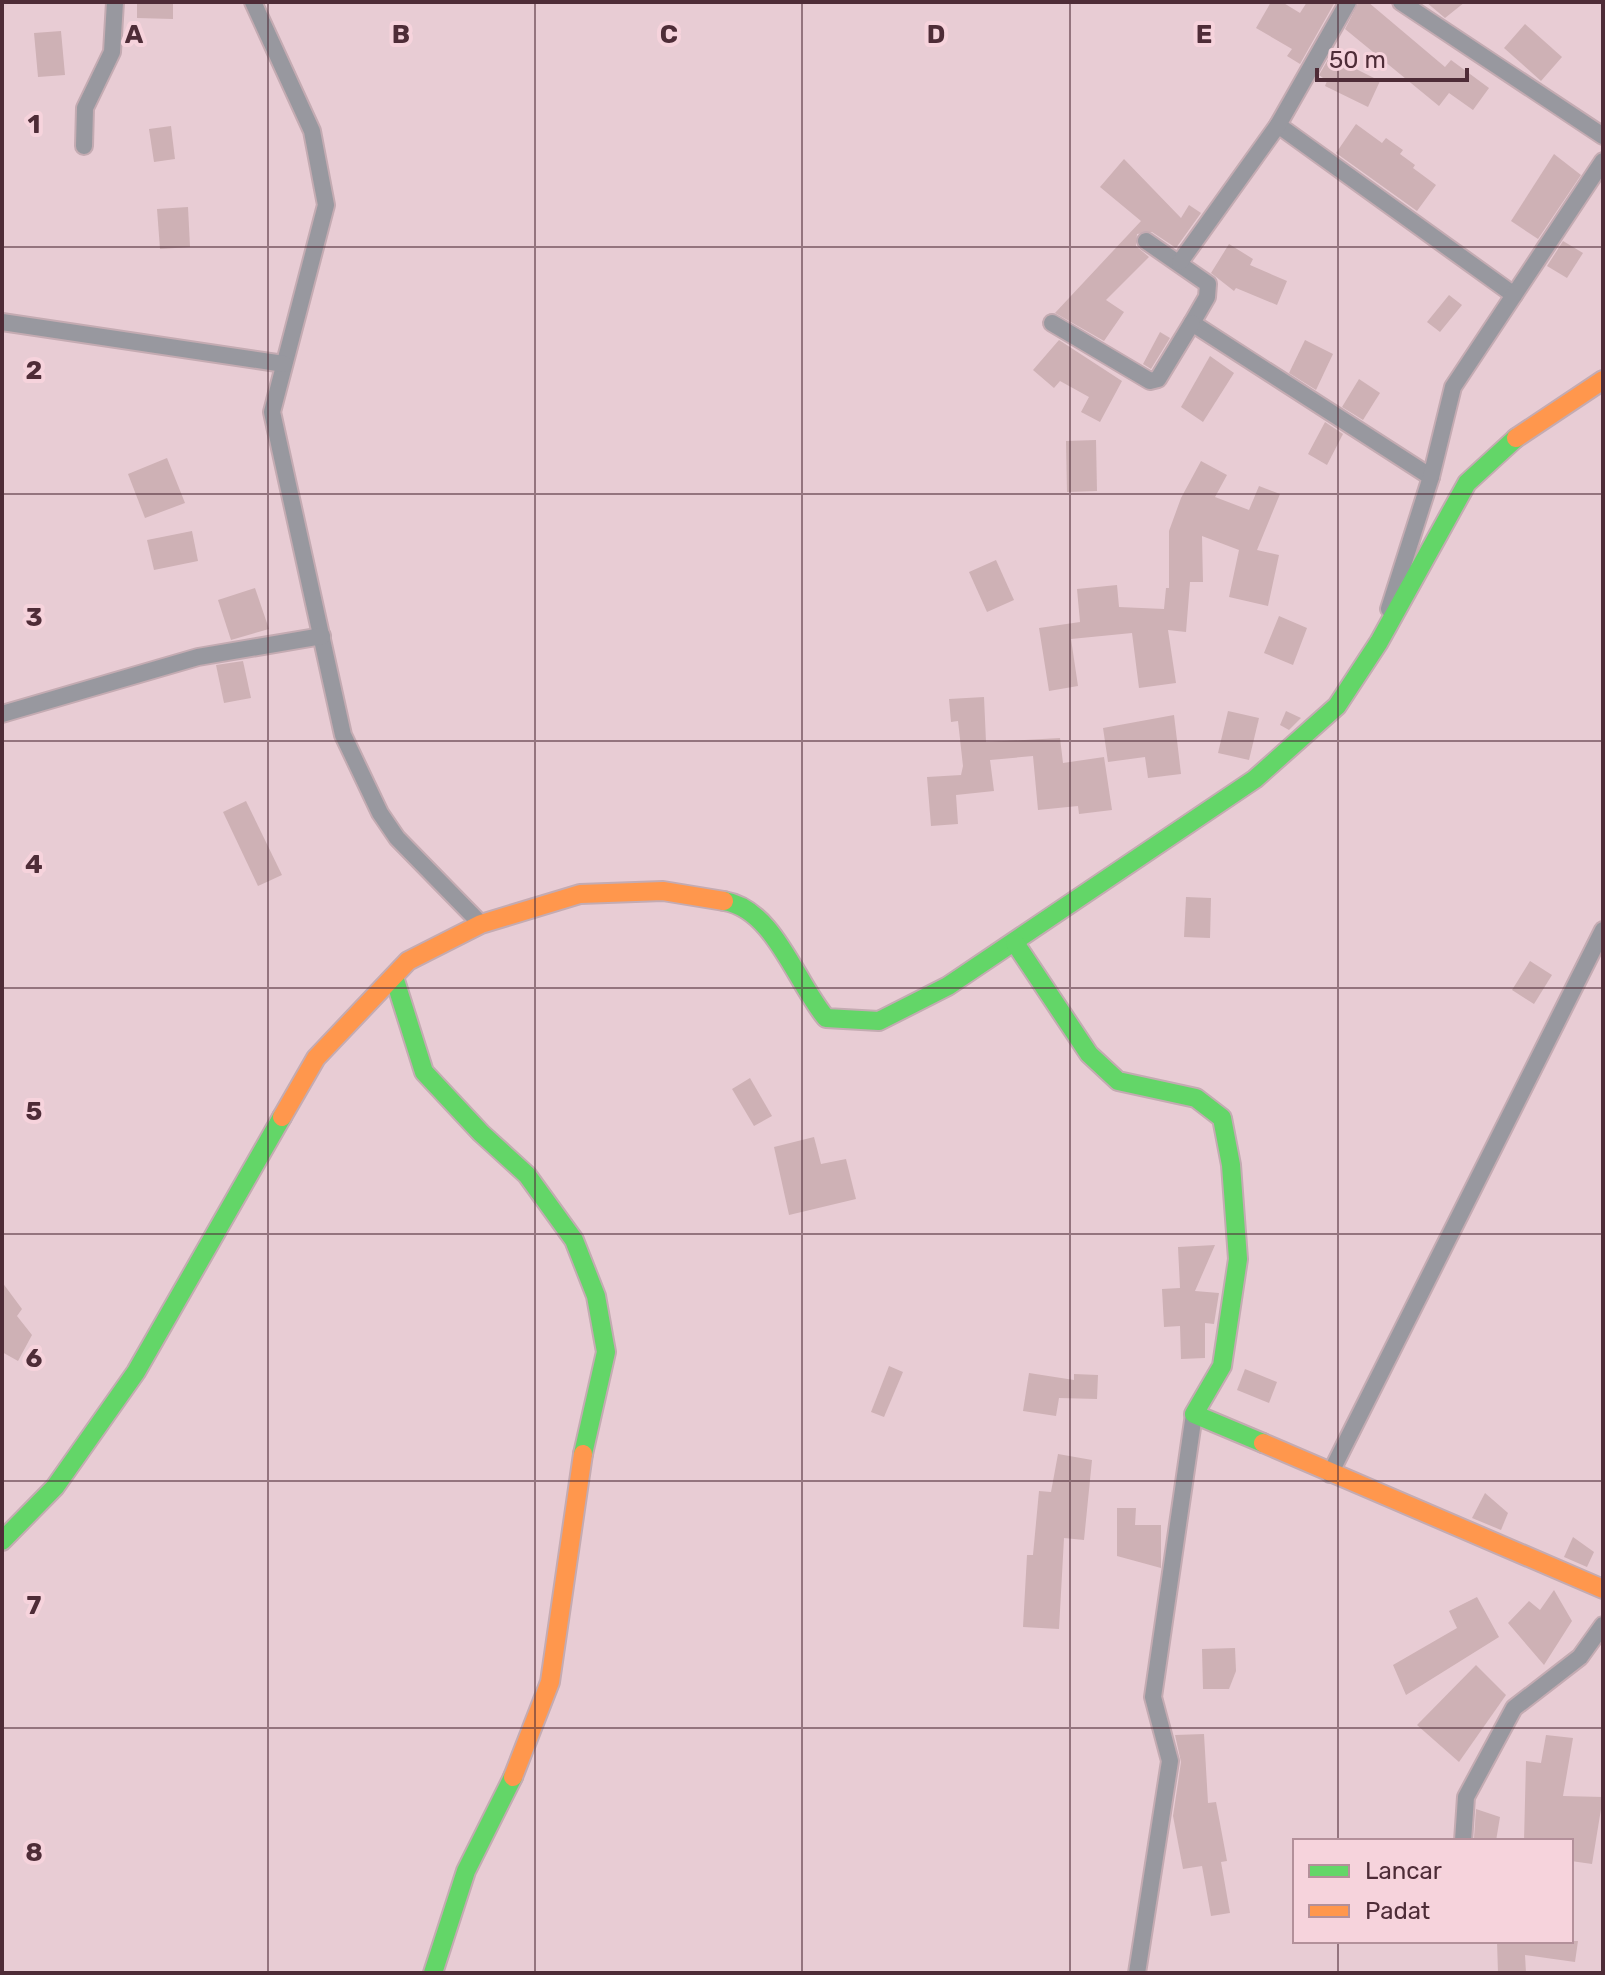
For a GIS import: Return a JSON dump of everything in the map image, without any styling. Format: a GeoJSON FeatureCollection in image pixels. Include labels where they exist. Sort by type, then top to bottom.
{"type":"FeatureCollection","features":[{"type":"Feature","properties":{"kind":"street"},"geometry":{"type":"LineString","coordinates":[[84,146],[85,108],[112,52],[115,2]]}},
{"type":"Feature","properties":{"kind":"street"},"geometry":{"type":"LineString","coordinates":[[253,2],[312,131],[326,205],[272,412],[343,735],[380,813],[397,838],[481,924]]}},
{"type":"Feature","properties":{"kind":"street"},"geometry":{"type":"LineString","coordinates":[[1180,262],[1278,125],[1348,2]]}},
{"type":"Feature","properties":{"kind":"street"},"geometry":{"type":"LineString","coordinates":[[1401,2],[1603,136]]}},
{"type":"Feature","properties":{"kind":"street"},"geometry":{"type":"LineString","coordinates":[[1278,125],[1514,295]]}},
{"type":"Feature","properties":{"kind":"street"},"geometry":{"type":"LineString","coordinates":[[1379,642],[1431,477],[1453,387],[1603,161]]}},
{"type":"Feature","properties":{"kind":"street"},"geometry":{"type":"LineString","coordinates":[[1052,323],[1150,381],[1158,379],[1207,297],[1208,284],[1146,241]]}},
{"type":"Feature","properties":{"kind":"street"},"geometry":{"type":"LineString","coordinates":[[2,322],[284,364]]}},
{"type":"Feature","properties":{"kind":"street"},"geometry":{"type":"LineString","coordinates":[[1192,323],[1431,477]]}},
{"type":"Feature","properties":{"kind":"street"},"geometry":{"type":"LineString","coordinates":[[2,1541],[55,1487],[136,1372],[316,1058],[408,961],[481,924],[580,894],[663,891],[741,904],[771,930],[806,994],[826,1018],[879,1021],[948,986],[1015,943],[1255,779],[1337,706],[1379,642],[1474,475],[1517,438],[1603,380]]}},
{"type":"Feature","properties":{"kind":"street"},"geometry":{"type":"LineString","coordinates":[[2,714],[198,657],[322,636]]}},
{"type":"Feature","properties":{"kind":"street"},"geometry":{"type":"LineString","coordinates":[[1330,1474],[1603,930]]}},
{"type":"Feature","properties":{"kind":"street"},"geometry":{"type":"LineString","coordinates":[[1015,943],[1089,1054],[1118,1081],[1196,1098],[1222,1118],[1231,1165],[1238,1259],[1222,1366],[1194,1414],[1153,1697],[1170,1761],[1137,1973]]}},
{"type":"Feature","properties":{"kind":"street"},"geometry":{"type":"LineString","coordinates":[[394,977],[424,1072],[481,1133],[527,1175],[574,1240],[596,1296],[606,1352],[586,1430],[550,1682],[508,1790],[466,1871],[433,1973]]}},
{"type":"Feature","properties":{"kind":"street"},"geometry":{"type":"LineString","coordinates":[[1194,1414],[1603,1589]]}},
{"type":"Feature","properties":{"kind":"street"},"geometry":{"type":"LineString","coordinates":[[1463,1839],[1466,1797],[1514,1708],[1580,1657],[1603,1625]]}},
{"type":"Feature","properties":{"kind":"building"},"geometry":{"type":"Polygon","coordinates":[[[137,2],[173,2],[173,19],[137,18],[137,2]]]}},
{"type":"Feature","properties":{"kind":"building"},"geometry":{"type":"Polygon","coordinates":[[[1271,2],[1282,2],[1300,13],[1307,2],[1335,2],[1300,64],[1287,56],[1292,49],[1256,28],[1271,2]]]}},
{"type":"Feature","properties":{"kind":"building"},"geometry":{"type":"Polygon","coordinates":[[[1359,2],[1368,2],[1445,67],[1451,60],[1489,88],[1473,110],[1449,93],[1439,106],[1345,29],[1359,2]]]}},
{"type":"Feature","properties":{"kind":"building"},"geometry":{"type":"Polygon","coordinates":[[[1426,2],[1465,2],[1445,18],[1426,2]]]}},
{"type":"Feature","properties":{"kind":"building"},"geometry":{"type":"Polygon","coordinates":[[[1525,24],[1562,57],[1541,81],[1504,48],[1525,24]]]}},
{"type":"Feature","properties":{"kind":"building"},"geometry":{"type":"Polygon","coordinates":[[[61,31],[65,75],[38,77],[34,33],[61,31]]]}},
{"type":"Feature","properties":{"kind":"building"},"geometry":{"type":"Polygon","coordinates":[[[1330,56],[1380,81],[1368,107],[1325,86],[1327,81],[1319,75],[1330,56]]]}},
{"type":"Feature","properties":{"kind":"building"},"geometry":{"type":"Polygon","coordinates":[[[1356,124],[1382,143],[1386,138],[1403,150],[1400,154],[1415,165],[1413,168],[1436,185],[1417,211],[1336,153],[1356,124]]]}},
{"type":"Feature","properties":{"kind":"building"},"geometry":{"type":"Polygon","coordinates":[[[171,126],[175,159],[154,162],[149,129],[171,126]]]}},
{"type":"Feature","properties":{"kind":"building"},"geometry":{"type":"Polygon","coordinates":[[[1554,154],[1581,175],[1538,239],[1511,221],[1554,154]]]}},
{"type":"Feature","properties":{"kind":"building"},"geometry":{"type":"Polygon","coordinates":[[[1124,159],[1181,218],[1189,205],[1201,213],[1176,248],[1152,232],[1137,234],[1136,246],[1149,257],[1106,300],[1124,312],[1104,341],[1055,313],[1141,221],[1100,187],[1124,159]]]}},
{"type":"Feature","properties":{"kind":"building"},"geometry":{"type":"Polygon","coordinates":[[[188,207],[190,247],[160,249],[157,209],[188,207]]]}},
{"type":"Feature","properties":{"kind":"building"},"geometry":{"type":"Polygon","coordinates":[[[1563,241],[1583,253],[1567,278],[1547,266],[1563,241]]]}},
{"type":"Feature","properties":{"kind":"building"},"geometry":{"type":"Polygon","coordinates":[[[1229,244],[1253,259],[1250,265],[1287,281],[1277,305],[1236,288],[1234,291],[1211,273],[1229,244]]]}},
{"type":"Feature","properties":{"kind":"building"},"geometry":{"type":"Polygon","coordinates":[[[1449,295],[1462,305],[1440,332],[1427,322],[1449,295]]]}},
{"type":"Feature","properties":{"kind":"building"},"geometry":{"type":"Polygon","coordinates":[[[1160,332],[1170,338],[1151,369],[1143,364],[1160,332]]]}},
{"type":"Feature","properties":{"kind":"building"},"geometry":{"type":"Polygon","coordinates":[[[1059,340],[1122,381],[1100,422],[1081,412],[1089,397],[1060,381],[1054,388],[1033,370],[1059,340]]]}},
{"type":"Feature","properties":{"kind":"building"},"geometry":{"type":"Polygon","coordinates":[[[1305,340],[1333,354],[1316,390],[1289,373],[1305,340]]]}},
{"type":"Feature","properties":{"kind":"building"},"geometry":{"type":"Polygon","coordinates":[[[1210,356],[1234,373],[1203,422],[1181,407],[1210,356]]]}},
{"type":"Feature","properties":{"kind":"building"},"geometry":{"type":"Polygon","coordinates":[[[1359,379],[1380,393],[1363,420],[1342,407],[1359,379]]]}},
{"type":"Feature","properties":{"kind":"building"},"geometry":{"type":"Polygon","coordinates":[[[1325,422],[1343,434],[1327,465],[1308,454],[1325,422]]]}},
{"type":"Feature","properties":{"kind":"building"},"geometry":{"type":"Polygon","coordinates":[[[1096,440],[1097,491],[1067,492],[1066,441],[1096,440]]]}},
{"type":"Feature","properties":{"kind":"building"},"geometry":{"type":"Polygon","coordinates":[[[167,458],[185,503],[145,518],[128,474],[167,458]]]}},
{"type":"Feature","properties":{"kind":"building"},"geometry":{"type":"Polygon","coordinates":[[[1201,461],[1227,475],[1215,497],[1249,510],[1259,486],[1280,494],[1257,550],[1279,555],[1268,606],[1229,597],[1239,550],[1202,536],[1203,582],[1190,582],[1186,632],[1168,630],[1176,683],[1139,688],[1132,633],[1071,639],[1078,686],[1049,691],[1039,628],[1080,622],[1077,589],[1117,585],[1119,607],[1164,609],[1166,588],[1169,588],[1169,531],[1181,498],[1201,461]]]}},
{"type":"Feature","properties":{"kind":"building"},"geometry":{"type":"Polygon","coordinates":[[[192,531],[198,561],[154,570],[147,540],[192,531]]]}},
{"type":"Feature","properties":{"kind":"building"},"geometry":{"type":"Polygon","coordinates":[[[996,560],[1014,600],[987,612],[969,572],[996,560]]]}},
{"type":"Feature","properties":{"kind":"building"},"geometry":{"type":"Polygon","coordinates":[[[255,588],[269,629],[231,640],[218,600],[255,588]]]}},
{"type":"Feature","properties":{"kind":"building"},"geometry":{"type":"Polygon","coordinates":[[[1279,616],[1307,628],[1293,665],[1264,653],[1279,616]]]}},
{"type":"Feature","properties":{"kind":"building"},"geometry":{"type":"Polygon","coordinates":[[[243,661],[251,698],[224,703],[216,665],[243,661]]]}},
{"type":"Feature","properties":{"kind":"building"},"geometry":{"type":"Polygon","coordinates":[[[984,697],[986,742],[1060,738],[1063,763],[1104,757],[1112,810],[1079,814],[1078,806],[1038,810],[1033,756],[990,760],[994,791],[956,795],[958,824],[931,826],[927,777],[961,775],[963,766],[958,721],[951,722],[949,699],[984,697]]]}},
{"type":"Feature","properties":{"kind":"building"},"geometry":{"type":"Polygon","coordinates":[[[1228,711],[1259,718],[1249,760],[1218,753],[1228,711]]]}},
{"type":"Feature","properties":{"kind":"building"},"geometry":{"type":"Polygon","coordinates":[[[1286,711],[1301,718],[1289,730],[1280,725],[1286,711]]]}},
{"type":"Feature","properties":{"kind":"building"},"geometry":{"type":"Polygon","coordinates":[[[1174,715],[1181,774],[1148,778],[1145,757],[1108,762],[1103,728],[1174,715]]]}},
{"type":"Feature","properties":{"kind":"building"},"geometry":{"type":"Polygon","coordinates":[[[246,801],[282,875],[258,886],[223,812],[246,801]]]}},
{"type":"Feature","properties":{"kind":"building"},"geometry":{"type":"Polygon","coordinates":[[[1186,897],[1211,898],[1210,938],[1184,937],[1186,897]]]}},
{"type":"Feature","properties":{"kind":"building"},"geometry":{"type":"Polygon","coordinates":[[[1530,961],[1552,975],[1534,1004],[1512,990],[1530,961]]]}},
{"type":"Feature","properties":{"kind":"building"},"geometry":{"type":"Polygon","coordinates":[[[750,1078],[772,1116],[754,1126],[732,1089],[750,1078]]]}},
{"type":"Feature","properties":{"kind":"building"},"geometry":{"type":"Polygon","coordinates":[[[814,1137],[821,1164],[846,1159],[856,1199],[789,1215],[774,1147],[814,1137]]]}},
{"type":"Feature","properties":{"kind":"building"},"geometry":{"type":"Polygon","coordinates":[[[1215,1245],[1195,1291],[1219,1293],[1214,1324],[1205,1323],[1205,1358],[1181,1359],[1180,1326],[1164,1327],[1162,1289],[1180,1288],[1178,1247],[1215,1245]]]}},
{"type":"Feature","properties":{"kind":"building"},"geometry":{"type":"Polygon","coordinates":[[[2,1282],[22,1309],[17,1316],[32,1335],[18,1361],[2,1352],[2,1282]]]}},
{"type":"Feature","properties":{"kind":"building"},"geometry":{"type":"Polygon","coordinates":[[[889,1366],[903,1372],[884,1417],[871,1412],[889,1366]]]}},
{"type":"Feature","properties":{"kind":"building"},"geometry":{"type":"Polygon","coordinates":[[[1245,1369],[1277,1382],[1269,1403],[1237,1390],[1245,1369]]]}},
{"type":"Feature","properties":{"kind":"building"},"geometry":{"type":"Polygon","coordinates":[[[1029,1373],[1074,1380],[1074,1374],[1098,1375],[1097,1399],[1059,1398],[1056,1416],[1023,1411],[1029,1373]]]}},
{"type":"Feature","properties":{"kind":"building"},"geometry":{"type":"Polygon","coordinates":[[[1058,1454],[1092,1460],[1084,1540],[1064,1538],[1059,1629],[1023,1627],[1027,1555],[1033,1555],[1039,1491],[1051,1492],[1058,1454]]]}},
{"type":"Feature","properties":{"kind":"building"},"geometry":{"type":"Polygon","coordinates":[[[1485,1493],[1508,1513],[1501,1530],[1472,1518],[1485,1493]]]}},
{"type":"Feature","properties":{"kind":"building"},"geometry":{"type":"Polygon","coordinates":[[[1117,1508],[1136,1508],[1135,1525],[1161,1525],[1161,1568],[1117,1556],[1117,1508]]]}},
{"type":"Feature","properties":{"kind":"building"},"geometry":{"type":"Polygon","coordinates":[[[1573,1537],[1594,1552],[1587,1567],[1564,1557],[1573,1537]]]}},
{"type":"Feature","properties":{"kind":"building"},"geometry":{"type":"Polygon","coordinates":[[[1554,1590],[1572,1621],[1544,1665],[1508,1623],[1529,1601],[1540,1610],[1554,1590]]]}},
{"type":"Feature","properties":{"kind":"building"},"geometry":{"type":"Polygon","coordinates":[[[1477,1597],[1499,1637],[1406,1695],[1393,1665],[1457,1628],[1449,1611],[1477,1597]]]}},
{"type":"Feature","properties":{"kind":"building"},"geometry":{"type":"Polygon","coordinates":[[[1235,1648],[1236,1671],[1229,1689],[1203,1689],[1202,1649],[1235,1648]]]}},
{"type":"Feature","properties":{"kind":"building"},"geometry":{"type":"Polygon","coordinates":[[[1476,1665],[1506,1695],[1459,1762],[1417,1725],[1476,1665]]]}},
{"type":"Feature","properties":{"kind":"building"},"geometry":{"type":"Polygon","coordinates":[[[1204,1734],[1208,1803],[1216,1802],[1227,1861],[1221,1862],[1230,1913],[1211,1916],[1202,1866],[1183,1869],[1173,1816],[1181,1762],[1175,1735],[1204,1734]]]}},
{"type":"Feature","properties":{"kind":"building"},"geometry":{"type":"Polygon","coordinates":[[[1546,1735],[1573,1738],[1563,1796],[1603,1797],[1592,1864],[1573,1861],[1573,1839],[1524,1839],[1526,1761],[1541,1763],[1546,1735]]]}},
{"type":"Feature","properties":{"kind":"building"},"geometry":{"type":"Polygon","coordinates":[[[1476,1809],[1500,1817],[1496,1839],[1474,1838],[1476,1809]]]}},
{"type":"Feature","properties":{"kind":"building"},"geometry":{"type":"Polygon","coordinates":[[[1578,1941],[1575,1962],[1525,1955],[1526,1973],[1498,1973],[1497,1943],[1578,1941]]]}},
{"type":"Feature","properties":{"kind":"traffic: fast"},"geometry":{"type":"LineString","coordinates":[[724,901],[757,917],[782,949],[826,1018],[879,1021],[948,986],[1255,779],[1337,706],[1379,642],[1467,483],[1516,438]]}},
{"type":"Feature","properties":{"kind":"traffic: fast"},"geometry":{"type":"LineString","coordinates":[[1015,943],[1089,1054],[1118,1081],[1196,1098],[1222,1118],[1231,1165],[1238,1259],[1222,1366],[1194,1414],[1263,1443]]}},
{"type":"Feature","properties":{"kind":"traffic: fast"},"geometry":{"type":"LineString","coordinates":[[394,977],[424,1072],[481,1133],[527,1175],[574,1240],[596,1296],[606,1352],[583,1454]]}},
{"type":"Feature","properties":{"kind":"traffic: fast"},"geometry":{"type":"LineString","coordinates":[[2,1541],[55,1487],[136,1372],[282,1117]]}},
{"type":"Feature","properties":{"kind":"traffic: fast"},"geometry":{"type":"LineString","coordinates":[[433,1973],[466,1871],[513,1777]]}},
{"type":"Feature","properties":{"kind":"traffic: slow"},"geometry":{"type":"LineString","coordinates":[[1516,438],[1603,380]]}},
{"type":"Feature","properties":{"kind":"traffic: slow"},"geometry":{"type":"LineString","coordinates":[[282,1117],[316,1058],[408,961],[481,924],[580,894],[663,891],[724,901]]}},
{"type":"Feature","properties":{"kind":"traffic: slow"},"geometry":{"type":"LineString","coordinates":[[1263,1443],[1603,1589]]}},
{"type":"Feature","properties":{"kind":"traffic: slow"},"geometry":{"type":"LineString","coordinates":[[513,1777],[550,1682],[583,1454]]}}]}
